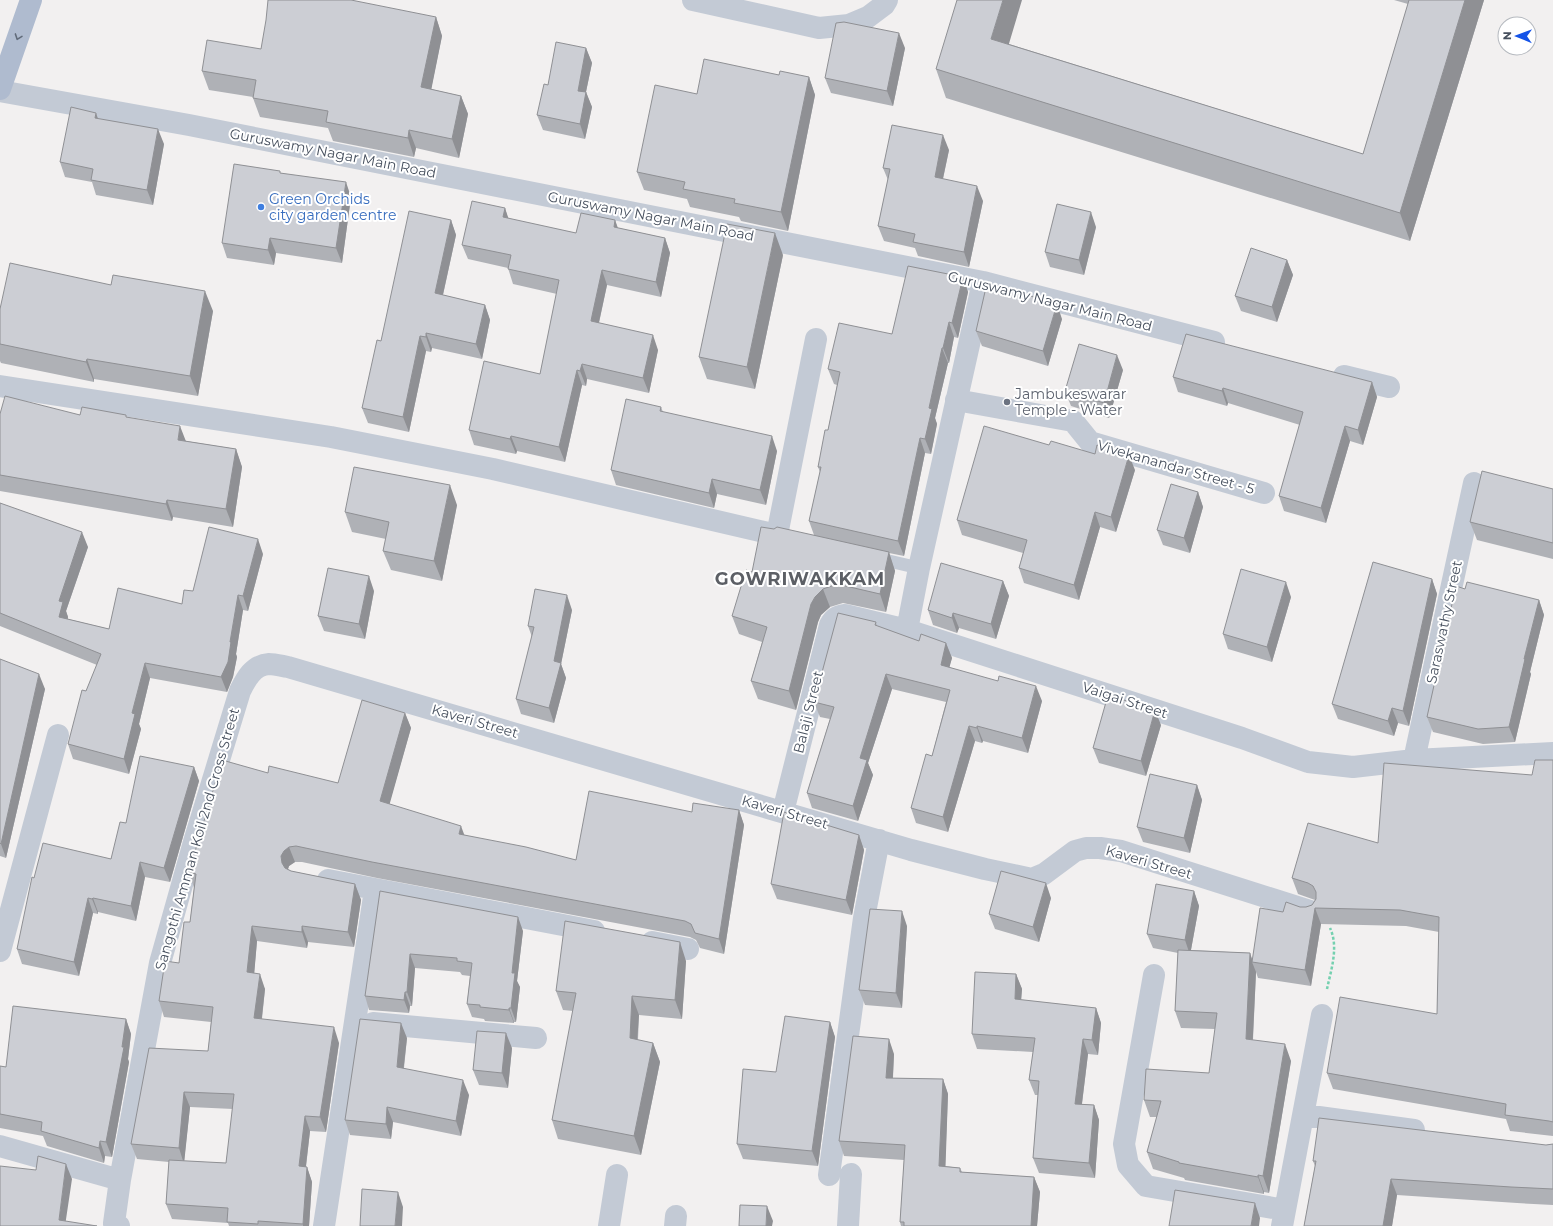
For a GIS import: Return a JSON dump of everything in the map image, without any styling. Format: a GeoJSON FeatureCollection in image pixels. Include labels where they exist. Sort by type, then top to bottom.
{"type":"FeatureCollection","features":[{"type":"Feature","properties":{"kind":"main road"},"geometry":{"type":"LineString","coordinates":[[0,90],[32,0]]}},
{"type":"Feature","properties":{"kind":"street"},"geometry":{"type":"LineString","coordinates":[[693,0],[819,28],[850,25],[868,17],[884,5],[887,0]]}},
{"type":"Feature","properties":{"kind":"street","name":"Guruswamy Nagar Main Road"},"geometry":{"type":"LineString","coordinates":[[0,90],[204,128],[983,282],[1236,348]]}},
{"type":"Feature","properties":{"kind":"street"},"geometry":{"type":"LineString","coordinates":[[907,630],[919,568],[983,282]]}},
{"type":"Feature","properties":{"kind":"street"},"geometry":{"type":"LineString","coordinates":[[0,386],[331,437],[493,469],[783,537],[816,339]]}},
{"type":"Feature","properties":{"kind":"street"},"geometry":{"type":"LineString","coordinates":[[1328,372],[1389,387]]}},
{"type":"Feature","properties":{"kind":"street","name":"Vivekanandar Street - 5"},"geometry":{"type":"LineString","coordinates":[[956,400],[1073,421],[1090,442],[1264,493]]}},
{"type":"Feature","properties":{"kind":"street","name":"Saraswathy Street"},"geometry":{"type":"LineString","coordinates":[[1414,760],[1474,483]]}},
{"type":"Feature","properties":{"kind":"street","name":"Vaigai Street"},"geometry":{"type":"LineString","coordinates":[[838,616],[846,615],[907,630],[1234,735],[1308,762],[1353,767],[1414,760],[1553,753]]}},
{"type":"Feature","properties":{"kind":"street","name":"Balaji Street"},"geometry":{"type":"LineString","coordinates":[[783,812],[830,625],[833,619],[838,616]]}},
{"type":"Feature","properties":{"kind":"street","name":"Kaveri Street"},"geometry":{"type":"LineString","coordinates":[[256,668],[268,664],[288,667],[879,840],[985,869],[1032,879],[1044,874],[1074,851],[1086,848],[1100,848],[1121,851],[1310,911]]}},
{"type":"Feature","properties":{"kind":"street","name":"Sangothi Amman Koil 2nd Cross Street"},"geometry":{"type":"LineString","coordinates":[[119,1226],[114,1223],[120,1180],[160,963],[194,842],[240,691],[247,677],[256,668]]}},
{"type":"Feature","properties":{"kind":"street"},"geometry":{"type":"LineString","coordinates":[[0,951],[58,735]]}},
{"type":"Feature","properties":{"kind":"street"},"geometry":{"type":"LineString","coordinates":[[829,1175],[864,918],[879,840]]}},
{"type":"Feature","properties":{"kind":"street"},"geometry":{"type":"LineString","coordinates":[[307,876],[610,934]]}},
{"type":"Feature","properties":{"kind":"street"},"geometry":{"type":"LineString","coordinates":[[324,1226],[375,890]]}},
{"type":"Feature","properties":{"kind":"street"},"geometry":{"type":"LineString","coordinates":[[633,939],[688,949]]}},
{"type":"Feature","properties":{"kind":"street"},"geometry":{"type":"LineString","coordinates":[[1154,975],[1124,1144],[1128,1165],[1146,1186],[1284,1218],[1322,1015]]}},
{"type":"Feature","properties":{"kind":"street"},"geometry":{"type":"LineString","coordinates":[[356,1021],[536,1038]]}},
{"type":"Feature","properties":{"kind":"street"},"geometry":{"type":"LineString","coordinates":[[1304,1115],[1436,1133]]}},
{"type":"Feature","properties":{"kind":"street"},"geometry":{"type":"LineString","coordinates":[[0,1146],[120,1180]]}},
{"type":"Feature","properties":{"kind":"street"},"geometry":{"type":"LineString","coordinates":[[609,1226],[617,1174]]}},
{"type":"Feature","properties":{"kind":"street"},"geometry":{"type":"LineString","coordinates":[[848,1226],[851,1174]]}},
{"type":"Feature","properties":{"kind":"lane"},"geometry":{"type":"LineString","coordinates":[[865,556],[919,568]]}},
{"type":"Feature","properties":{"kind":"path"},"geometry":{"type":"LineString","coordinates":[[1310,911],[1328,922],[1334,935],[1335,949],[1322,1015]]}},
{"type":"Feature","properties":{"kind":"building"},"geometry":{"type":"Polygon","coordinates":[[[268,0],[351,0],[436,17],[421,87],[461,96],[452,139],[409,130],[408,138],[326,122],[328,111],[253,98],[256,80],[202,71],[207,40],[261,49],[268,0]]]}},
{"type":"Feature","properties":{"kind":"building"},"geometry":{"type":"Polygon","coordinates":[[[957,0],[1003,0],[991,39],[1363,154],[1409,0],[1465,0],[1400,213],[936,69],[957,0]]]}},
{"type":"Feature","properties":{"kind":"building"},"geometry":{"type":"Polygon","coordinates":[[[844,22],[899,33],[887,91],[825,78],[836,23],[844,22]]]}},
{"type":"Feature","properties":{"kind":"building"},"geometry":{"type":"Polygon","coordinates":[[[556,42],[586,48],[578,91],[586,92],[580,124],[537,115],[544,84],[548,85],[556,42]]]}},
{"type":"Feature","properties":{"kind":"building"},"geometry":{"type":"Polygon","coordinates":[[[704,59],[779,75],[780,71],[809,77],[781,212],[734,203],[735,199],[683,189],[685,182],[637,172],[655,85],[697,94],[704,59]]]}},
{"type":"Feature","properties":{"kind":"building"},"geometry":{"type":"Polygon","coordinates":[[[71,107],[96,113],[95,118],[158,129],[147,190],[91,180],[93,169],[60,162],[71,107]]]}},
{"type":"Feature","properties":{"kind":"building"},"geometry":{"type":"Polygon","coordinates":[[[892,125],[943,135],[935,177],[977,186],[964,252],[913,242],[915,234],[878,226],[890,169],[883,168],[892,125]]]}},
{"type":"Feature","properties":{"kind":"building"},"geometry":{"type":"Polygon","coordinates":[[[234,164],[280,171],[280,173],[346,182],[336,248],[270,238],[268,250],[222,243],[234,164]]]}},
{"type":"Feature","properties":{"kind":"building"},"geometry":{"type":"Polygon","coordinates":[[[472,201],[505,208],[503,217],[576,233],[581,213],[615,220],[614,227],[665,238],[656,282],[602,270],[591,321],[653,335],[643,378],[582,364],[580,371],[577,370],[559,447],[511,436],[510,439],[469,430],[484,361],[540,374],[559,280],[508,269],[511,255],[462,245],[472,201]]]}},
{"type":"Feature","properties":{"kind":"building"},"geometry":{"type":"Polygon","coordinates":[[[1057,204],[1091,212],[1079,260],[1045,252],[1057,204]]]}},
{"type":"Feature","properties":{"kind":"building"},"geometry":{"type":"Polygon","coordinates":[[[409,211],[451,220],[435,293],[485,305],[476,344],[426,333],[426,337],[420,336],[403,417],[362,408],[377,340],[381,341],[409,211]]]}},
{"type":"Feature","properties":{"kind":"building"},"geometry":{"type":"Polygon","coordinates":[[[727,224],[775,233],[747,367],[699,357],[727,224]]]}},
{"type":"Feature","properties":{"kind":"building"},"geometry":{"type":"Polygon","coordinates":[[[1251,248],[1287,260],[1272,307],[1235,296],[1251,248]]]}},
{"type":"Feature","properties":{"kind":"building"},"geometry":{"type":"Polygon","coordinates":[[[10,263],[111,285],[113,275],[205,291],[190,376],[87,359],[86,362],[0,344],[0,309],[10,263]]]}},
{"type":"Feature","properties":{"kind":"building"},"geometry":{"type":"Polygon","coordinates":[[[908,266],[963,277],[952,323],[949,322],[942,348],[929,408],[932,409],[925,439],[920,438],[898,541],[809,521],[821,467],[818,467],[825,430],[828,430],[840,372],[828,369],[839,323],[892,334],[908,266]]]}},
{"type":"Feature","properties":{"kind":"building"},"geometry":{"type":"Polygon","coordinates":[[[987,283],[1057,304],[1043,351],[976,331],[987,283]]]}},
{"type":"Feature","properties":{"kind":"building"},"geometry":{"type":"Polygon","coordinates":[[[1186,334],[1372,382],[1358,430],[1345,426],[1321,508],[1279,496],[1303,412],[1223,388],[1222,391],[1173,377],[1186,334]]]}},
{"type":"Feature","properties":{"kind":"building"},"geometry":{"type":"Polygon","coordinates":[[[1079,344],[1117,355],[1104,403],[1065,391],[1079,344]]]}},
{"type":"Feature","properties":{"kind":"building"},"geometry":{"type":"Polygon","coordinates":[[[5,396],[80,415],[82,407],[126,415],[126,417],[180,426],[178,440],[236,449],[226,509],[167,500],[166,504],[0,475],[0,414],[5,396]]]}},
{"type":"Feature","properties":{"kind":"building"},"geometry":{"type":"Polygon","coordinates":[[[626,399],[661,407],[660,411],[772,436],[760,490],[712,479],[709,493],[611,470],[626,399]]]}},
{"type":"Feature","properties":{"kind":"building"},"geometry":{"type":"Polygon","coordinates":[[[984,426],[1049,445],[1051,441],[1095,454],[1097,445],[1129,455],[1111,517],[1095,512],[1074,585],[1019,568],[1027,540],[957,520],[984,426]]]}},
{"type":"Feature","properties":{"kind":"building"},"geometry":{"type":"Polygon","coordinates":[[[354,467],[450,485],[434,561],[383,551],[389,522],[345,512],[354,467]]]}},
{"type":"Feature","properties":{"kind":"building"},"geometry":{"type":"Polygon","coordinates":[[[1482,471],[1553,489],[1553,543],[1470,522],[1482,471]]]}},
{"type":"Feature","properties":{"kind":"building"},"geometry":{"type":"Polygon","coordinates":[[[1171,484],[1198,492],[1184,538],[1157,530],[1171,484]]]}},
{"type":"Feature","properties":{"kind":"building"},"geometry":{"type":"Polygon","coordinates":[[[0,503],[82,532],[59,601],[63,602],[59,617],[109,629],[118,588],[182,604],[184,590],[193,591],[209,527],[258,539],[243,596],[238,595],[228,662],[221,677],[145,663],[132,713],[135,714],[124,759],[68,744],[82,690],[86,691],[101,654],[0,613],[0,503]]]}},
{"type":"Feature","properties":{"kind":"building"},"geometry":{"type":"Polygon","coordinates":[[[761,527],[774,529],[777,527],[889,552],[880,594],[837,584],[823,589],[815,597],[811,604],[789,691],[751,681],[767,627],[732,616],[746,570],[752,572],[761,527]]]}},
{"type":"Feature","properties":{"kind":"building"},"geometry":{"type":"Polygon","coordinates":[[[1373,562],[1432,579],[1403,711],[1392,708],[1388,721],[1332,704],[1373,562]]]}},
{"type":"Feature","properties":{"kind":"building"},"geometry":{"type":"Polygon","coordinates":[[[941,563],[1003,581],[991,624],[953,613],[952,618],[928,610],[941,563]]]}},
{"type":"Feature","properties":{"kind":"building"},"geometry":{"type":"Polygon","coordinates":[[[328,568],[369,576],[359,624],[318,616],[328,568]]]}},
{"type":"Feature","properties":{"kind":"building"},"geometry":{"type":"Polygon","coordinates":[[[1241,569],[1286,582],[1267,647],[1223,634],[1241,569]]]}},
{"type":"Feature","properties":{"kind":"building"},"geometry":{"type":"Polygon","coordinates":[[[1467,582],[1539,600],[1509,727],[1478,729],[1427,717],[1456,586],[1465,589],[1467,582]]]}},
{"type":"Feature","properties":{"kind":"building"},"geometry":{"type":"Polygon","coordinates":[[[535,589],[567,595],[554,661],[561,663],[549,708],[516,699],[534,627],[528,626],[535,589]]]}},
{"type":"Feature","properties":{"kind":"building"},"geometry":{"type":"Polygon","coordinates":[[[838,613],[876,622],[875,625],[919,641],[921,634],[946,643],[941,665],[998,681],[999,676],[1036,686],[1022,738],[977,726],[977,728],[969,726],[943,817],[911,808],[926,754],[932,756],[950,690],[886,674],[860,758],[867,760],[853,806],[807,793],[834,707],[814,702],[838,613]]]}},
{"type":"Feature","properties":{"kind":"building"},"geometry":{"type":"Polygon","coordinates":[[[0,659],[39,674],[1,844],[0,843],[0,659]]]}},
{"type":"Feature","properties":{"kind":"building"},"geometry":{"type":"Polygon","coordinates":[[[1108,695],[1155,710],[1141,761],[1093,748],[1108,695]]]}},
{"type":"Feature","properties":{"kind":"building"},"geometry":{"type":"Polygon","coordinates":[[[362,700],[405,713],[380,801],[461,826],[459,834],[526,847],[576,860],[589,791],[692,812],[693,803],[739,810],[719,939],[695,933],[691,924],[685,921],[372,862],[296,846],[289,847],[281,856],[282,863],[285,868],[291,871],[355,884],[348,932],[302,926],[302,932],[252,926],[247,972],[260,974],[254,1018],[334,1027],[320,1117],[305,1116],[299,1166],[307,1167],[303,1224],[258,1221],[258,1224],[227,1222],[228,1208],[166,1204],[169,1160],[226,1163],[234,1094],[184,1092],[179,1148],[131,1144],[149,1048],[208,1051],[213,1007],[159,1001],[165,961],[179,963],[184,922],[190,922],[196,874],[189,872],[222,760],[268,773],[269,766],[338,783],[362,700]]]}},
{"type":"Feature","properties":{"kind":"building"},"geometry":{"type":"Polygon","coordinates":[[[140,756],[194,767],[164,868],[140,862],[131,906],[88,898],[74,962],[17,949],[32,877],[34,878],[43,843],[111,859],[120,822],[126,823],[140,756]]]}},
{"type":"Feature","properties":{"kind":"building"},"geometry":{"type":"Polygon","coordinates":[[[1535,760],[1553,760],[1553,1122],[1505,1115],[1506,1104],[1327,1073],[1340,997],[1437,1014],[1439,917],[1400,910],[1315,908],[1305,970],[1252,962],[1260,908],[1283,912],[1286,902],[1300,907],[1306,907],[1312,905],[1316,899],[1316,892],[1313,886],[1292,878],[1308,823],[1378,843],[1384,763],[1532,775],[1535,760]]]}},
{"type":"Feature","properties":{"kind":"building"},"geometry":{"type":"Polygon","coordinates":[[[1150,774],[1197,785],[1184,838],[1137,827],[1150,774]]]}},
{"type":"Feature","properties":{"kind":"building"},"geometry":{"type":"Polygon","coordinates":[[[784,812],[859,835],[846,900],[771,884],[784,812]]]}},
{"type":"Feature","properties":{"kind":"building"},"geometry":{"type":"Polygon","coordinates":[[[1001,871],[1046,883],[1033,927],[989,914],[1001,871]]]}},
{"type":"Feature","properties":{"kind":"building"},"geometry":{"type":"Polygon","coordinates":[[[1156,884],[1194,891],[1185,940],[1147,934],[1156,884]]]}},
{"type":"Feature","properties":{"kind":"building"},"geometry":{"type":"Polygon","coordinates":[[[380,891],[518,917],[512,973],[515,973],[511,1008],[509,1008],[509,1010],[467,1004],[472,963],[457,961],[457,958],[410,954],[407,992],[405,992],[404,1000],[365,996],[380,891]]]}},
{"type":"Feature","properties":{"kind":"building"},"geometry":{"type":"Polygon","coordinates":[[[870,909],[902,911],[896,993],[859,990],[870,909]]]}},
{"type":"Feature","properties":{"kind":"building"},"geometry":{"type":"Polygon","coordinates":[[[565,921],[680,942],[675,1000],[632,996],[630,1038],[653,1043],[634,1136],[552,1120],[576,993],[556,991],[565,921]]]}},
{"type":"Feature","properties":{"kind":"building"},"geometry":{"type":"Polygon","coordinates":[[[1178,950],[1250,953],[1246,1039],[1285,1044],[1263,1176],[1258,1175],[1258,1177],[1179,1163],[1147,1152],[1161,1101],[1144,1100],[1146,1069],[1209,1073],[1217,1013],[1175,1011],[1178,950]]]}},
{"type":"Feature","properties":{"kind":"building"},"geometry":{"type":"Polygon","coordinates":[[[975,972],[1016,974],[1015,999],[1096,1008],[1092,1040],[1083,1039],[1075,1104],[1094,1105],[1089,1163],[1033,1158],[1039,1081],[1029,1080],[1035,1038],[972,1034],[975,972]]]}},
{"type":"Feature","properties":{"kind":"building"},"geometry":{"type":"Polygon","coordinates":[[[13,1006],[126,1019],[122,1047],[124,1047],[106,1142],[100,1141],[99,1148],[41,1131],[42,1122],[0,1114],[0,1066],[6,1067],[13,1006]]]}},
{"type":"Feature","properties":{"kind":"building"},"geometry":{"type":"Polygon","coordinates":[[[785,1016],[830,1022],[812,1151],[737,1144],[743,1069],[776,1072],[785,1016]]]}},
{"type":"Feature","properties":{"kind":"building"},"geometry":{"type":"Polygon","coordinates":[[[360,1019],[401,1023],[397,1067],[463,1080],[456,1121],[387,1107],[386,1124],[345,1120],[360,1019]]]}},
{"type":"Feature","properties":{"kind":"building"},"geometry":{"type":"Polygon","coordinates":[[[477,1031],[506,1033],[502,1073],[473,1070],[477,1031]]]}},
{"type":"Feature","properties":{"kind":"building"},"geometry":{"type":"Polygon","coordinates":[[[853,1036],[889,1039],[886,1078],[943,1079],[939,1166],[960,1168],[960,1172],[1034,1177],[1031,1226],[904,1226],[904,1222],[900,1222],[905,1145],[839,1141],[853,1036]]]}},
{"type":"Feature","properties":{"kind":"building"},"geometry":{"type":"Polygon","coordinates":[[[1319,1118],[1546,1145],[1553,1144],[1553,1189],[1391,1179],[1383,1226],[1304,1226],[1316,1161],[1313,1161],[1319,1118]]]}},
{"type":"Feature","properties":{"kind":"building"},"geometry":{"type":"Polygon","coordinates":[[[38,1156],[66,1164],[59,1220],[97,1226],[0,1226],[0,1166],[36,1170],[38,1156]]]}},
{"type":"Feature","properties":{"kind":"building"},"geometry":{"type":"Polygon","coordinates":[[[362,1189],[398,1192],[395,1226],[360,1226],[362,1189]]]}},
{"type":"Feature","properties":{"kind":"building"},"geometry":{"type":"Polygon","coordinates":[[[1175,1190],[1255,1203],[1251,1226],[1169,1226],[1175,1190]]]}},
{"type":"Feature","properties":{"kind":"building"},"geometry":{"type":"Polygon","coordinates":[[[740,1205],[767,1206],[766,1226],[739,1226],[740,1205]]]}},
{"type":"Feature","properties":{"kind":"place","name":"Green Orchids city garden centre"},"geometry":{"type":"Point","coordinates":[261,207]}},
{"type":"Feature","properties":{"kind":"place","name":"Jambukeswarar Temple - Water"},"geometry":{"type":"Point","coordinates":[1007,402]}},
{"type":"Feature","properties":{"kind":"district","name":"GOWRIWAKKAM"},"geometry":{"type":"Point","coordinates":[800,579]}}]}
